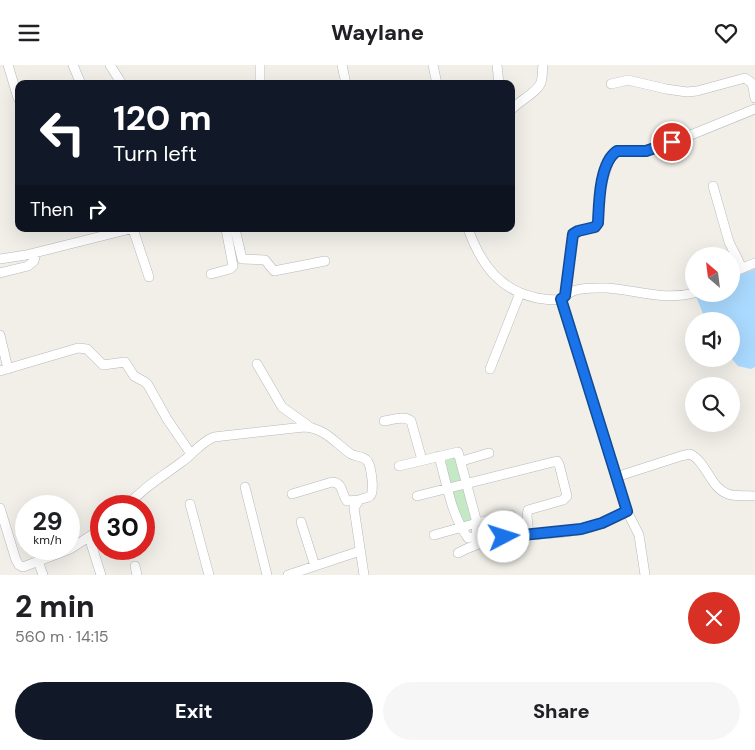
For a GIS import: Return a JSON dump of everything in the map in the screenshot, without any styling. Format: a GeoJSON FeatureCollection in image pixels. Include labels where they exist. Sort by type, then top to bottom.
{"type":"FeatureCollection","features":[{"type":"Feature","properties":{"kind":"street"},"geometry":{"type":"LineString","coordinates":[[8,65],[15,88]]}},
{"type":"Feature","properties":{"kind":"street"},"geometry":{"type":"LineString","coordinates":[[73,65],[79,80]]}},
{"type":"Feature","properties":{"kind":"street"},"geometry":{"type":"LineString","coordinates":[[110,65],[119,80]]}},
{"type":"Feature","properties":{"kind":"street"},"geometry":{"type":"LineString","coordinates":[[260,65],[260,80]]}},
{"type":"Feature","properties":{"kind":"street"},"geometry":{"type":"LineString","coordinates":[[342,65],[345,80]]}},
{"type":"Feature","properties":{"kind":"street"},"geometry":{"type":"LineString","coordinates":[[433,65],[436,80]]}},
{"type":"Feature","properties":{"kind":"street"},"geometry":{"type":"LineString","coordinates":[[496,65],[498,80]]}},
{"type":"Feature","properties":{"kind":"street"},"geometry":{"type":"LineString","coordinates":[[515,106],[539,87],[542,79],[543,65]]}},
{"type":"Feature","properties":{"kind":"street"},"geometry":{"type":"LineString","coordinates":[[611,84],[628,80],[687,92],[745,78],[752,83],[755,98]]}},
{"type":"Feature","properties":{"kind":"street"},"geometry":{"type":"LineString","coordinates":[[645,575],[639,535],[627,511],[616,477],[563,298],[573,234],[597,225],[600,189],[609,161],[614,153],[621,150],[638,152],[656,149],[755,109]]}},
{"type":"Feature","properties":{"kind":"street"},"geometry":{"type":"LineString","coordinates":[[713,186],[729,242],[742,268],[755,263]]}},
{"type":"Feature","properties":{"kind":"street"},"geometry":{"type":"LineString","coordinates":[[0,259],[36,253],[120,232]]}},
{"type":"Feature","properties":{"kind":"street"},"geometry":{"type":"LineString","coordinates":[[133,232],[149,277]]}},
{"type":"Feature","properties":{"kind":"street"},"geometry":{"type":"LineString","coordinates":[[211,274],[230,269],[233,266],[227,232]]}},
{"type":"Feature","properties":{"kind":"street"},"geometry":{"type":"LineString","coordinates":[[235,232],[242,259],[265,261],[274,271],[325,261]]}},
{"type":"Feature","properties":{"kind":"street"},"geometry":{"type":"LineString","coordinates":[[470,232],[482,257],[496,277],[512,290],[520,293],[548,299],[563,298],[573,291],[594,288],[675,297],[685,295]]}},
{"type":"Feature","properties":{"kind":"street"},"geometry":{"type":"LineString","coordinates":[[0,273],[28,266],[34,261],[36,253]]}},
{"type":"Feature","properties":{"kind":"street"},"geometry":{"type":"LineString","coordinates":[[490,369],[520,293]]}},
{"type":"Feature","properties":{"kind":"street"},"geometry":{"type":"LineString","coordinates":[[0,335],[4,370],[78,348],[87,349],[103,365],[125,362],[134,376],[146,383],[167,419],[191,454]]}},
{"type":"Feature","properties":{"kind":"street"},"geometry":{"type":"LineString","coordinates":[[257,364],[282,407],[310,427],[331,437],[355,456],[368,461],[373,490],[370,497],[348,501],[341,485],[332,482],[292,494]]}},
{"type":"Feature","properties":{"kind":"street"},"geometry":{"type":"LineString","coordinates":[[384,421],[402,418],[411,421],[422,460]]}},
{"type":"Feature","properties":{"kind":"street"},"geometry":{"type":"LineString","coordinates":[[138,495],[147,486],[184,461],[205,441],[214,437],[310,427]]}},
{"type":"Feature","properties":{"kind":"street"},"geometry":{"type":"LineString","coordinates":[[399,466],[458,452],[462,461],[477,523],[476,536],[472,542],[458,553]]}},
{"type":"Feature","properties":{"kind":"street"},"geometry":{"type":"LineString","coordinates":[[462,461],[489,453]]}},
{"type":"Feature","properties":{"kind":"street"},"geometry":{"type":"LineString","coordinates":[[616,477],[690,454],[697,459],[723,492],[731,495],[755,495]]}},
{"type":"Feature","properties":{"kind":"street"},"geometry":{"type":"LineString","coordinates":[[439,456],[452,507],[461,528],[472,542]]}},
{"type":"Feature","properties":{"kind":"street"},"geometry":{"type":"LineString","coordinates":[[417,497],[552,461],[558,462],[567,496],[564,500],[528,510],[529,535]]}},
{"type":"Feature","properties":{"kind":"street"},"geometry":{"type":"LineString","coordinates":[[245,487],[267,575]]}},
{"type":"Feature","properties":{"kind":"street"},"geometry":{"type":"LineString","coordinates":[[359,500],[354,508],[364,575]]}},
{"type":"Feature","properties":{"kind":"street"},"geometry":{"type":"LineString","coordinates":[[190,504],[209,575]]}},
{"type":"Feature","properties":{"kind":"street"},"geometry":{"type":"LineString","coordinates":[[0,508],[19,565],[27,566],[62,553],[89,537],[101,575]]}},
{"type":"Feature","properties":{"kind":"street"},"geometry":{"type":"LineString","coordinates":[[472,542],[581,529],[602,523],[627,511]]}},
{"type":"Feature","properties":{"kind":"street"},"geometry":{"type":"LineString","coordinates":[[434,535],[511,515]]}},
{"type":"Feature","properties":{"kind":"street"},"geometry":{"type":"LineString","coordinates":[[301,522],[315,565]]}},
{"type":"Feature","properties":{"kind":"street"},"geometry":{"type":"LineString","coordinates":[[288,575],[360,551]]}},
{"type":"Feature","properties":{"kind":"street"},"geometry":{"type":"LineString","coordinates":[[38,561],[43,575]]}},
{"type":"Feature","properties":{"kind":"green space"},"geometry":{"type":"Polygon","coordinates":[[[455,457],[461,481],[450,484],[444,461],[455,457]]]}},
{"type":"Feature","properties":{"kind":"green space"},"geometry":{"type":"Polygon","coordinates":[[[465,488],[473,520],[463,523],[451,491],[465,488]]]}},
{"type":"Feature","properties":{"kind":"water"},"geometry":{"type":"Polygon","coordinates":[[[755,269],[755,367],[751,369],[740,366],[740,312],[702,312],[699,303],[740,303],[740,275],[755,269]]]}},
{"type":"Feature","properties":{"kind":"route"},"geometry":{"type":"LineString","coordinates":[[504,537],[581,529],[602,523],[627,511],[561,299],[565,296],[573,234],[593,228],[598,223],[601,182],[611,157],[614,153],[621,150],[646,151],[672,142]]}}]}
